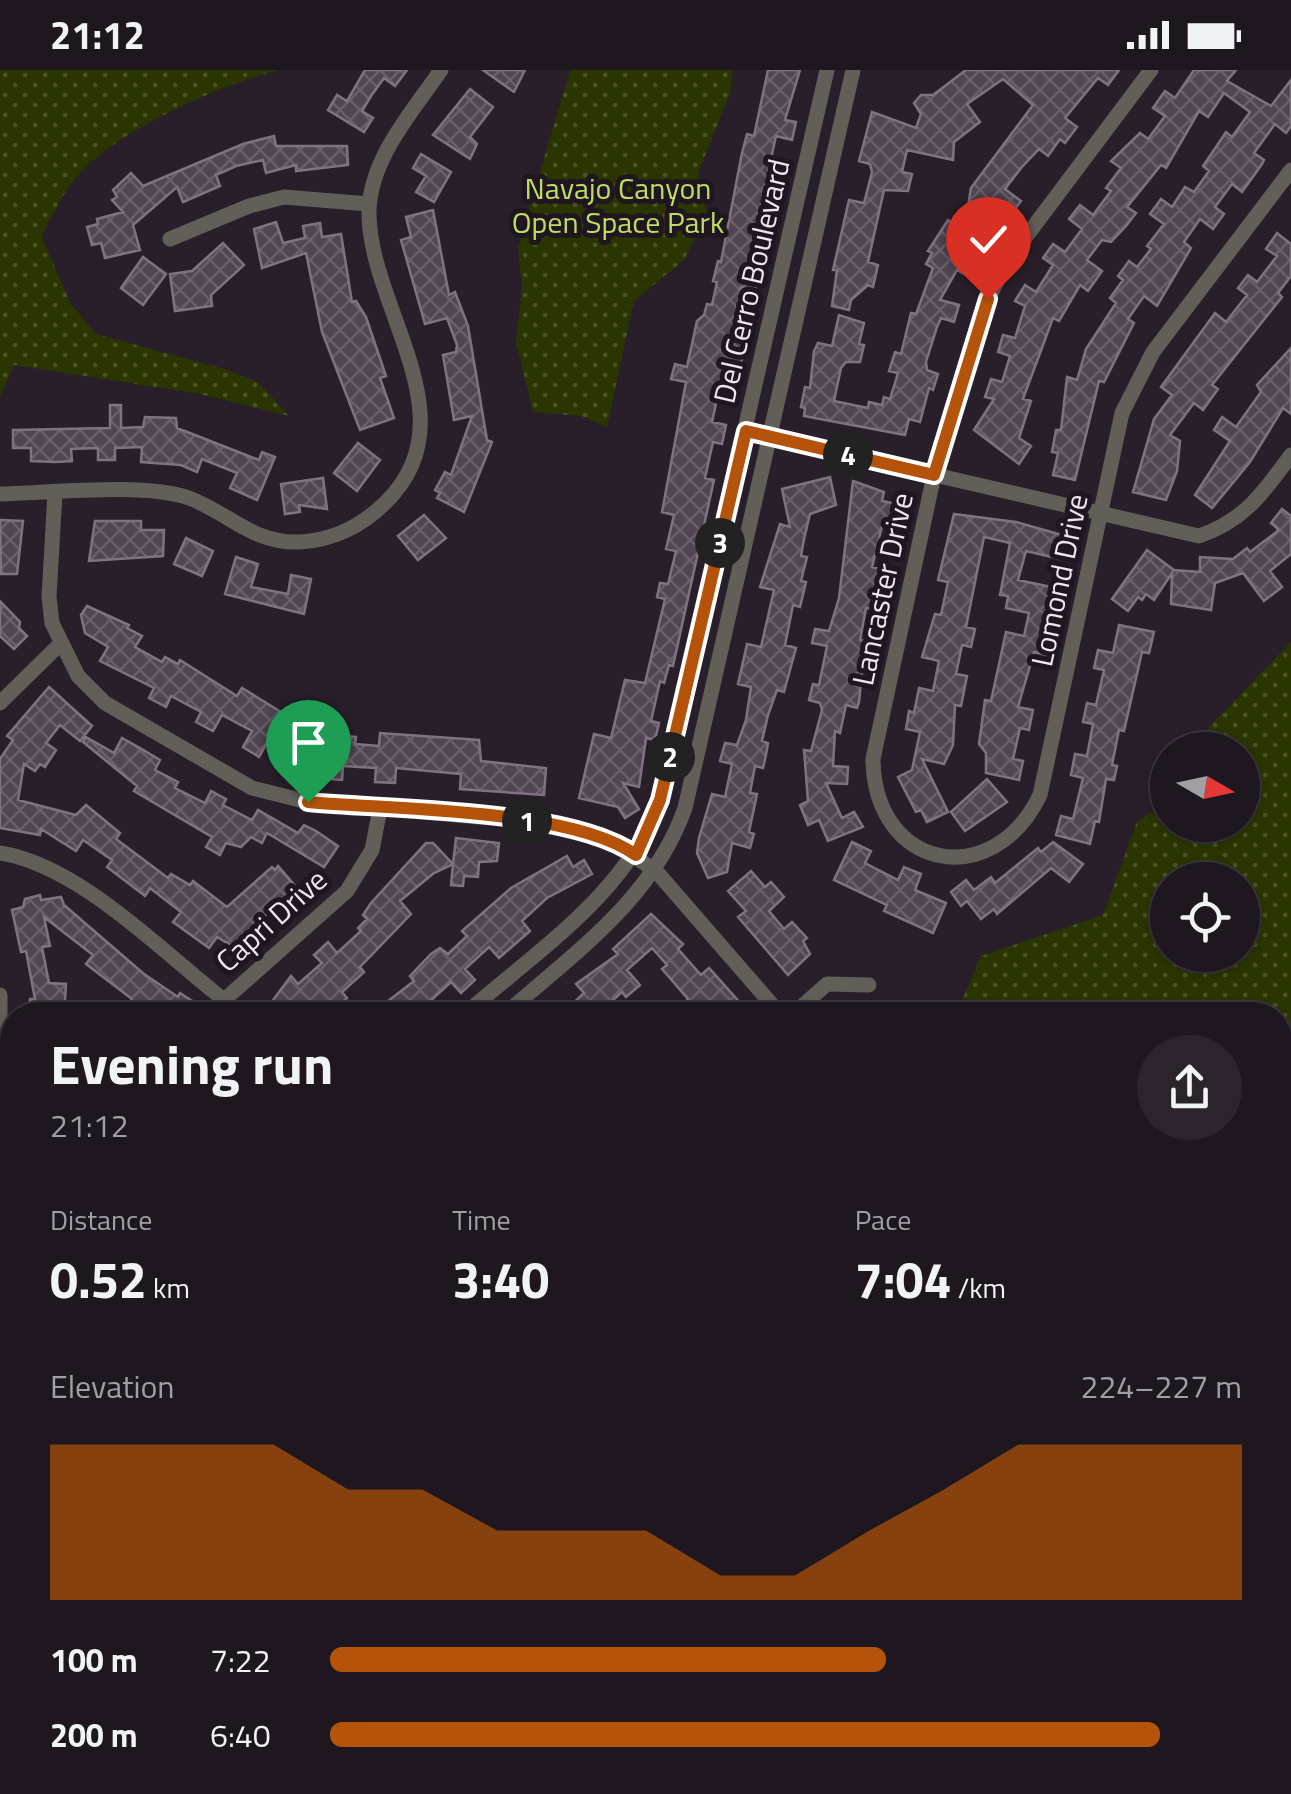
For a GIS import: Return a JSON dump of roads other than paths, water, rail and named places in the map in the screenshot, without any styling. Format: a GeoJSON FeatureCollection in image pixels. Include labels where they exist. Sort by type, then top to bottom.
{"type":"FeatureCollection","features":[{"type":"Feature","properties":{"kind":"street"},"geometry":{"type":"LineString","coordinates":[[0,494],[161,492],[190,498],[249,534],[296,542],[339,534],[366,522],[398,490],[414,462],[422,430],[421,400],[370,247],[369,204],[388,146],[441,70]]}},
{"type":"Feature","properties":{"kind":"street","name":"Del Cerro Boulevard"},"geometry":{"type":"LineString","coordinates":[[479,1002],[610,885],[636,855],[660,800],[826,70]]}},
{"type":"Feature","properties":{"kind":"street","name":"Del Cerro Boulevard"},"geometry":{"type":"LineString","coordinates":[[519,1002],[629,904],[671,847],[685,808],[854,70]]}},
{"type":"Feature","properties":{"kind":"street","name":"Lancaster Drive"},"geometry":{"type":"LineString","coordinates":[[873,759],[934,475],[988,299],[1007,262],[1150,70]]}},
{"type":"Feature","properties":{"kind":"street","name":"Lomond Drive"},"geometry":{"type":"LineString","coordinates":[[873,759],[873,786],[886,822],[934,856],[985,854],[1008,841],[1027,822],[1040,796],[1122,412],[1152,352],[1291,170]]}},
{"type":"Feature","properties":{"kind":"street"},"geometry":{"type":"LineString","coordinates":[[170,240],[249,206],[284,197],[369,204]]}},
{"type":"Feature","properties":{"kind":"street"},"geometry":{"type":"LineString","coordinates":[[746,431],[1199,536],[1226,528],[1250,510],[1291,455]]}},
{"type":"Feature","properties":{"kind":"street"},"geometry":{"type":"LineString","coordinates":[[55,493],[49,597],[60,645],[78,676],[105,703],[252,788],[308,802],[548,822],[600,834],[656,872],[769,1002]]}},
{"type":"Feature","properties":{"kind":"street"},"geometry":{"type":"LineString","coordinates":[[0,703],[60,645]]}},
{"type":"Feature","properties":{"kind":"street","name":"Capri Drive"},"geometry":{"type":"LineString","coordinates":[[224,1000],[347,891],[372,850],[380,808]]}},
{"type":"Feature","properties":{"kind":"street"},"geometry":{"type":"LineString","coordinates":[[0,853],[25,857],[73,881],[224,1000]]}},
{"type":"Feature","properties":{"kind":"street"},"geometry":{"type":"LineString","coordinates":[[807,1002],[827,984],[869,985]]}},
{"type":"Feature","properties":{"kind":"street"},"geometry":{"type":"LineString","coordinates":[[0,995],[0,1036]]}},
{"type":"Feature","properties":{"kind":"park label","name":"Navajo Canyon Open Space Park"},"geometry":{"type":"Point","coordinates":[618,205]}}]}
